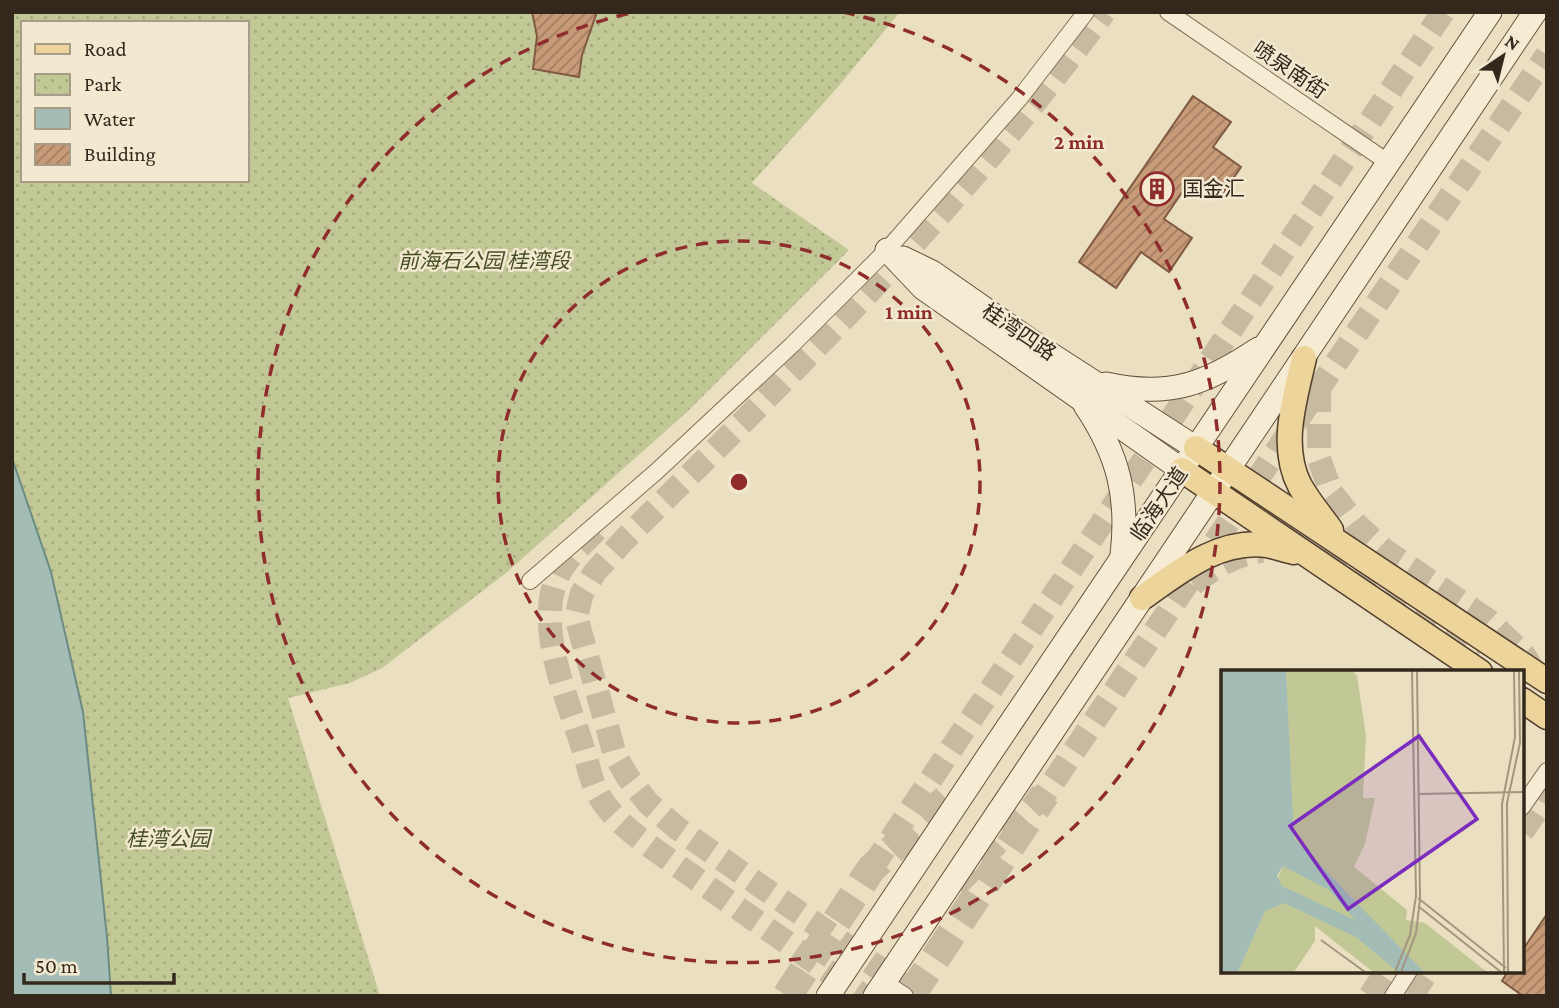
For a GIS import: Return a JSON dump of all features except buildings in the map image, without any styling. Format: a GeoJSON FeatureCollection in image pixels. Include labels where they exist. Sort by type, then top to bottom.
{"type":"FeatureCollection","features":[{"type":"Feature","properties":{"kind":"main road","name":"临海大道"},"geometry":{"type":"LineString","coordinates":[[828,996],[1490,12]]}},
{"type":"Feature","properties":{"kind":"main road","name":"临海大道"},"geometry":{"type":"LineString","coordinates":[[880,989],[1535,12]]}},
{"type":"Feature","properties":{"kind":"main road","name":"桂湾四路"},"geometry":{"type":"LineString","coordinates":[[887,250],[932,272],[1086,389],[1182,470],[1214,493],[1477,670]]}},
{"type":"Feature","properties":{"kind":"main road"},"geometry":{"type":"LineString","coordinates":[[1121,559],[1125,533],[1119,478],[1111,450],[1098,425],[1086,389],[1147,390],[1179,387],[1208,379],[1266,344]]}},
{"type":"Feature","properties":{"kind":"main road"},"geometry":{"type":"LineString","coordinates":[[1304,358],[1290,428],[1292,464],[1300,485],[1342,545]]}},
{"type":"Feature","properties":{"kind":"main road","name":"桂湾四路"},"geometry":{"type":"LineString","coordinates":[[1086,389],[1196,448],[1547,681]]}},
{"type":"Feature","properties":{"kind":"main road"},"geometry":{"type":"LineString","coordinates":[[1142,598],[1194,562],[1217,551],[1240,546],[1266,545],[1295,553],[1322,565]]}},
{"type":"Feature","properties":{"kind":"main road"},"geometry":{"type":"LineString","coordinates":[[1524,701],[1547,717]]}},
{"type":"Feature","properties":{"kind":"street"},"geometry":{"type":"LineString","coordinates":[[530,581],[657,471],[792,345],[887,250],[1019,99],[1086,12]]}},
{"type":"Feature","properties":{"kind":"street","name":"喷泉南街"},"geometry":{"type":"LineString","coordinates":[[1168,12],[1389,163]]}},
{"type":"Feature","properties":{"kind":"street"},"geometry":{"type":"LineString","coordinates":[[1524,804],[1547,771]]}},
{"type":"Feature","properties":{"kind":"street"},"geometry":{"type":"LineString","coordinates":[[1393,996],[1408,973]]}},
{"type":"Feature","properties":{"kind":"street"},"geometry":{"type":"LineString","coordinates":[[880,989],[905,996]]}},
{"type":"Feature","properties":{"kind":"green space","name":"前海石公园 桂湾段"},"geometry":{"type":"Polygon","coordinates":[[[12,12],[900,12],[837,88],[752,183],[849,250],[687,412],[506,573],[382,668],[350,683],[288,698],[380,996],[12,996],[12,12]]]}},
{"type":"Feature","properties":{"kind":"water"},"geometry":{"type":"Polygon","coordinates":[[[12,458],[51,572],[83,712],[111,996],[12,996],[12,458]]]}},
{"type":"Feature","properties":{"kind":"tunnel"},"geometry":{"type":"LineString","coordinates":[[919,996],[677,828],[648,803],[615,755],[576,617],[582,593],[595,572],[875,286],[935,220],[994,152],[1104,12]]}},
{"type":"Feature","properties":{"kind":"tunnel"},"geometry":{"type":"LineString","coordinates":[[871,869],[1443,12]]}},
{"type":"Feature","properties":{"kind":"tunnel"},"geometry":{"type":"LineString","coordinates":[[956,886],[1045,794],[1547,55]]}},
{"type":"Feature","properties":{"kind":"tunnel"},"geometry":{"type":"LineString","coordinates":[[1319,388],[1319,459],[1331,492],[1355,523],[1384,550],[1489,621],[1524,655],[1531,667]]}},
{"type":"Feature","properties":{"kind":"tunnel"},"geometry":{"type":"LineString","coordinates":[[596,530],[559,573],[551,599],[550,619],[561,683],[598,794],[615,816],[643,841],[863,996]]}},
{"type":"Feature","properties":{"kind":"tunnel"},"geometry":{"type":"LineString","coordinates":[[1193,584],[1225,562],[1263,551]]}},
{"type":"Feature","properties":{"kind":"tunnel"},"geometry":{"type":"LineString","coordinates":[[1323,557],[1365,578],[1476,658]]}},
{"type":"Feature","properties":{"kind":"tunnel"},"geometry":{"type":"LineString","coordinates":[[1524,829],[1547,791]]}},
{"type":"Feature","properties":{"kind":"tunnel"},"geometry":{"type":"LineString","coordinates":[[910,996],[1045,794]]}},
{"type":"Feature","properties":{"kind":"tunnel"},"geometry":{"type":"LineString","coordinates":[[787,996],[871,869],[951,795]]}},
{"type":"Feature","properties":{"kind":"tunnel"},"geometry":{"type":"LineString","coordinates":[[1370,996],[1386,973]]}},
{"type":"Feature","properties":{"kind":"tunnel"},"geometry":{"type":"LineString","coordinates":[[1411,996],[1427,973]]}},
{"type":"Feature","properties":{"kind":"place","name":"国金汇"},"geometry":{"type":"Point","coordinates":[1157,189]}},
{"type":"Feature","properties":{"kind":"park label","name":"桂湾公园"},"geometry":{"type":"Point","coordinates":[168,839]}}]}
